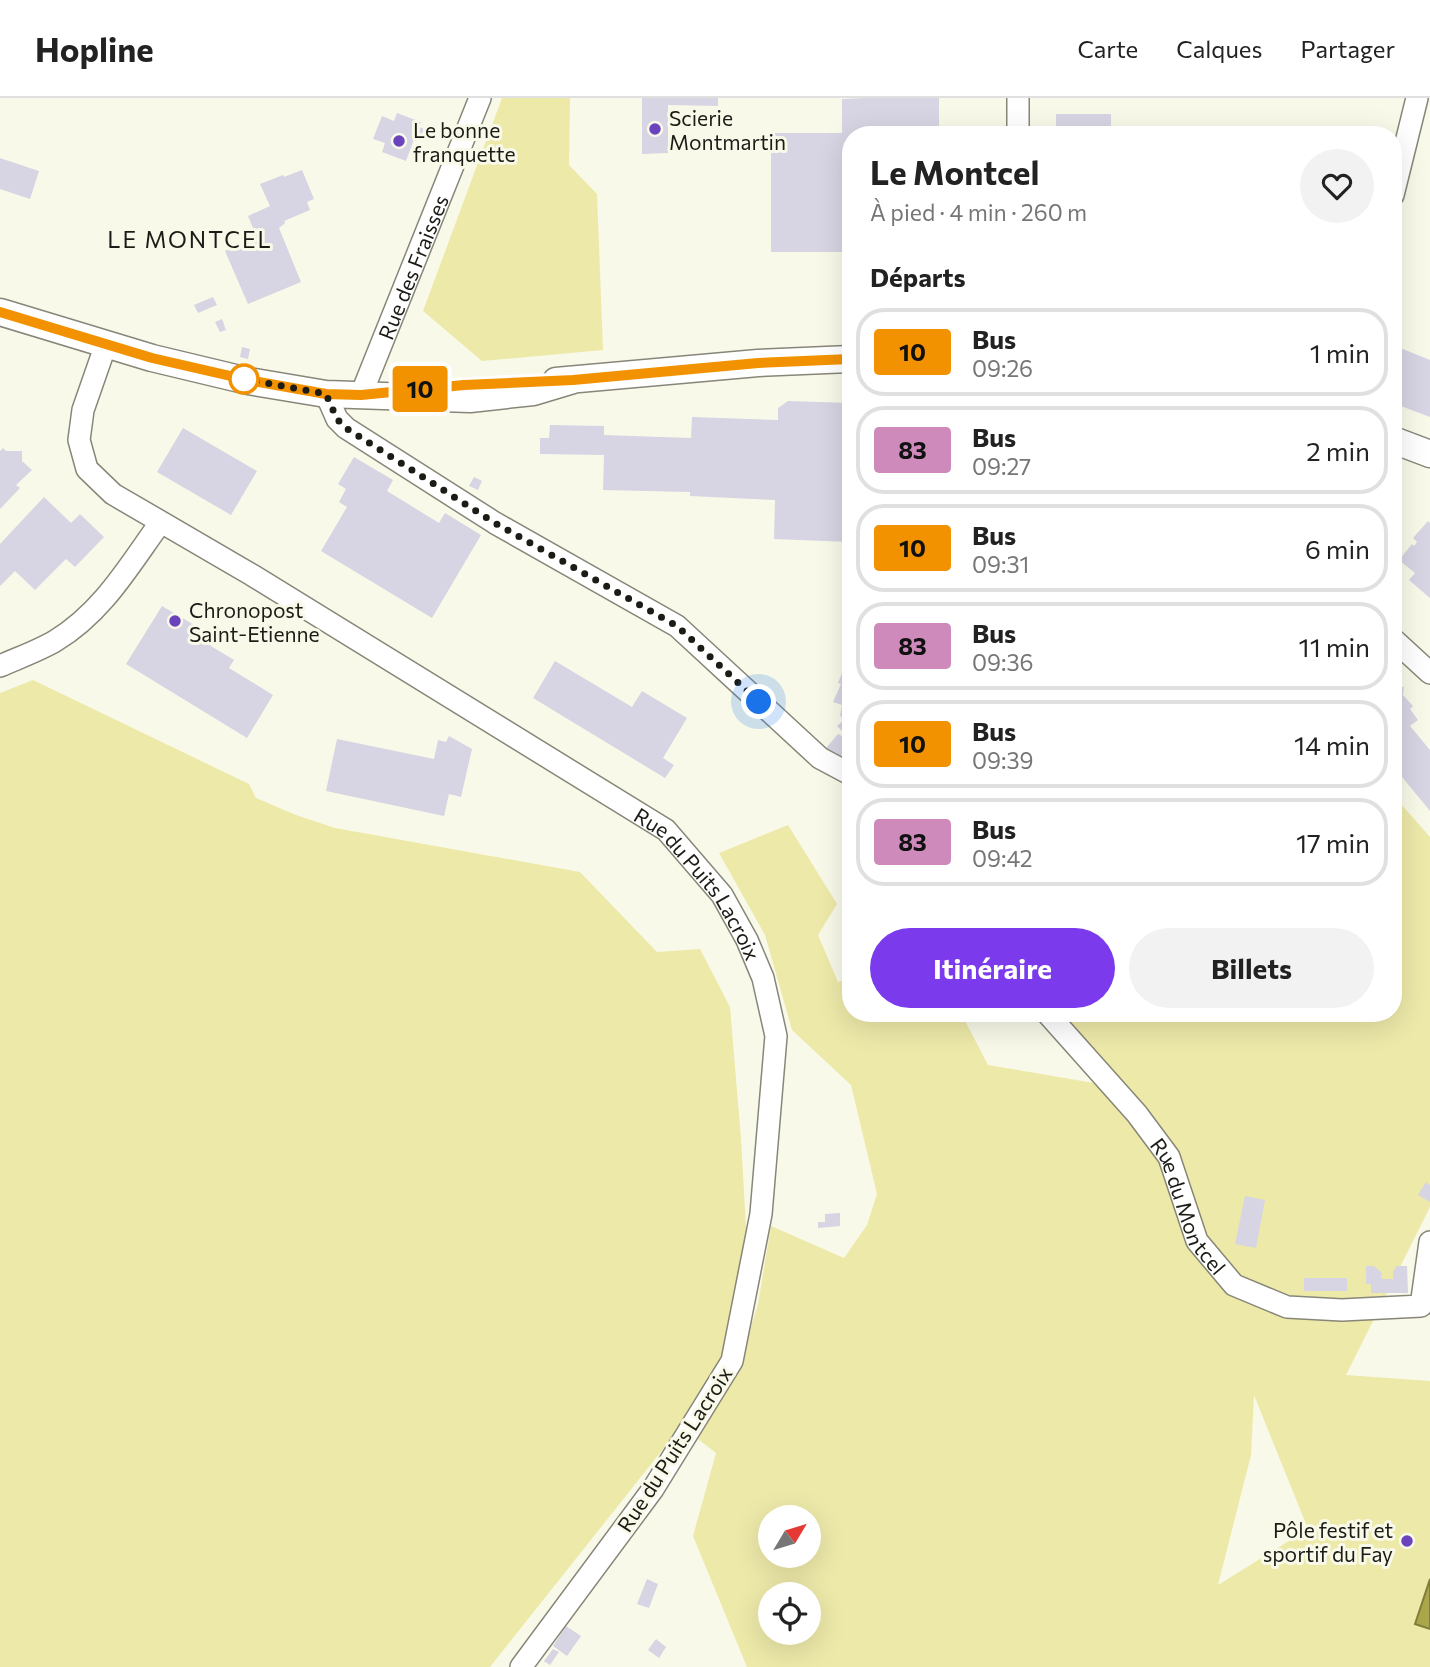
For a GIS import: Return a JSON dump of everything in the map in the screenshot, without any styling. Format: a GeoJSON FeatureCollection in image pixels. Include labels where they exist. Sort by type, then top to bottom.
{"type":"FeatureCollection","features":[{"type":"Feature","properties":{"kind":"main road"},"geometry":{"type":"LineString","coordinates":[[0,312],[152,358],[326,394],[361,395],[758,363],[842,359]]}},
{"type":"Feature","properties":{"kind":"main road"},"geometry":{"type":"LineString","coordinates":[[1402,443],[1430,454]]}},
{"type":"Feature","properties":{"kind":"street","name":"Rue des Fraisses"},"geometry":{"type":"LineString","coordinates":[[361,395],[379,356],[480,98]]}},
{"type":"Feature","properties":{"kind":"street"},"geometry":{"type":"LineString","coordinates":[[1018,98],[1018,126]]}},
{"type":"Feature","properties":{"kind":"street"},"geometry":{"type":"LineString","coordinates":[[1402,159],[1417,98]]}},
{"type":"Feature","properties":{"kind":"street","name":"Rue du Puits Lacroix"},"geometry":{"type":"LineString","coordinates":[[106,344],[83,410],[79,440],[87,469],[113,494],[252,575],[666,830],[722,895],[747,940],[763,978],[776,1036],[761,1214],[732,1361],[653,1489],[521,1667]]}},
{"type":"Feature","properties":{"kind":"street"},"geometry":{"type":"LineString","coordinates":[[326,394],[337,419],[346,428],[495,523],[677,626],[820,758],[842,770]]}},
{"type":"Feature","properties":{"kind":"street"},"geometry":{"type":"LineString","coordinates":[[0,666],[54,642],[82,623],[104,602],[160,523]]}},
{"type":"Feature","properties":{"kind":"street"},"geometry":{"type":"LineString","coordinates":[[1402,647],[1430,673]]}},
{"type":"Feature","properties":{"kind":"street","name":"Rue du Montcel"},"geometry":{"type":"LineString","coordinates":[[1054,1022],[1137,1114],[1169,1157],[1197,1241],[1234,1285],[1287,1307],[1342,1310],[1421,1306],[1430,1242]]}},
{"type":"Feature","properties":{"kind":"shaded area"},"geometry":{"type":"Polygon","coordinates":[[[502,98],[570,98],[569,165],[597,194],[603,350],[482,361],[423,311],[502,98]]]}},
{"type":"Feature","properties":{"kind":"shaded area"},"geometry":{"type":"Polygon","coordinates":[[[33,680],[249,784],[256,798],[296,815],[335,828],[580,872],[657,952],[700,949],[730,1007],[746,1228],[724,1360],[671,1439],[490,1667],[0,1667],[0,693],[33,680]]]}},
{"type":"Feature","properties":{"kind":"shaded area"},"geometry":{"type":"Polygon","coordinates":[[[1402,805],[1430,837],[1430,1207],[1346,1375],[1430,1381],[1430,1667],[747,1667],[693,1536],[716,1453],[694,1436],[739,1366],[758,1304],[771,1226],[844,1258],[867,1225],[877,1194],[851,1085],[792,1030],[765,935],[719,853],[788,825],[837,904],[818,935],[838,982],[842,981],[842,1022],[966,1022],[988,1065],[1094,1083],[1064,1022],[1402,1022],[1402,805]],[[1254,1395],[1251,1455],[1218,1585],[1308,1529],[1254,1395]]]}},
{"type":"Feature","properties":{"kind":"shaded area"},"geometry":{"type":"Polygon","coordinates":[[[1430,1579],[1430,1629],[1415,1624],[1430,1579]]]}},
{"type":"Feature","properties":{"kind":"building","name":"Scierie Montmartin"},"geometry":{"type":"Polygon","coordinates":[[[642,98],[718,98],[718,106],[668,105],[668,153],[642,154],[642,98]]]}},
{"type":"Feature","properties":{"kind":"building"},"geometry":{"type":"Polygon","coordinates":[[[939,98],[939,126],[842,126],[842,99],[939,98]]]}},
{"type":"Feature","properties":{"kind":"building"},"geometry":{"type":"Polygon","coordinates":[[[397,113],[421,122],[419,127],[424,129],[421,136],[416,134],[406,161],[382,152],[385,143],[373,139],[382,116],[394,121],[397,113]]]}},
{"type":"Feature","properties":{"kind":"building"},"geometry":{"type":"Polygon","coordinates":[[[1056,114],[1111,114],[1111,126],[1056,126],[1056,114]]]}},
{"type":"Feature","properties":{"kind":"building"},"geometry":{"type":"Polygon","coordinates":[[[771,133],[842,133],[842,252],[771,252],[771,133]]]}},
{"type":"Feature","properties":{"kind":"building"},"geometry":{"type":"Polygon","coordinates":[[[0,158],[39,171],[30,199],[0,189],[0,158]]]}},
{"type":"Feature","properties":{"kind":"building"},"geometry":{"type":"Polygon","coordinates":[[[302,170],[314,199],[307,202],[310,210],[284,221],[279,228],[301,282],[248,304],[225,251],[249,240],[253,228],[248,216],[270,206],[260,184],[302,170]]]}},
{"type":"Feature","properties":{"kind":"building"},"geometry":{"type":"Polygon","coordinates":[[[213,297],[217,305],[198,313],[194,305],[213,297]]]}},
{"type":"Feature","properties":{"kind":"building"},"geometry":{"type":"Polygon","coordinates":[[[222,319],[226,330],[220,332],[215,322],[222,319]]]}},
{"type":"Feature","properties":{"kind":"building"},"geometry":{"type":"Polygon","coordinates":[[[242,347],[250,349],[248,359],[240,357],[242,347]]]}},
{"type":"Feature","properties":{"kind":"building"},"geometry":{"type":"Polygon","coordinates":[[[1402,349],[1430,360],[1430,417],[1402,406],[1402,349]]]}},
{"type":"Feature","properties":{"kind":"building"},"geometry":{"type":"Polygon","coordinates":[[[788,401],[842,403],[842,542],[774,539],[775,500],[690,496],[690,492],[603,490],[604,455],[540,454],[540,438],[549,438],[550,425],[604,426],[604,435],[691,438],[692,417],[778,420],[778,408],[788,401]]]}},
{"type":"Feature","properties":{"kind":"building"},"geometry":{"type":"Polygon","coordinates":[[[183,428],[257,471],[231,515],[157,472],[183,428]]]}},
{"type":"Feature","properties":{"kind":"building"},"geometry":{"type":"Polygon","coordinates":[[[3,448],[6,451],[22,451],[22,461],[32,470],[16,485],[20,488],[0,509],[0,451],[3,448]]]}},
{"type":"Feature","properties":{"kind":"building"},"geometry":{"type":"Polygon","coordinates":[[[354,457],[393,480],[387,491],[439,523],[445,513],[481,535],[432,618],[321,551],[347,507],[339,502],[346,489],[338,484],[354,457]]]}},
{"type":"Feature","properties":{"kind":"building"},"geometry":{"type":"Polygon","coordinates":[[[474,477],[482,481],[478,490],[469,486],[474,477]]]}},
{"type":"Feature","properties":{"kind":"building"},"geometry":{"type":"Polygon","coordinates":[[[44,497],[71,523],[80,514],[104,537],[75,567],[66,559],[35,590],[15,571],[0,586],[0,544],[44,497]]]}},
{"type":"Feature","properties":{"kind":"building"},"geometry":{"type":"Polygon","coordinates":[[[1428,521],[1430,523],[1430,598],[1409,580],[1415,573],[1402,562],[1402,556],[1417,542],[1413,538],[1428,521]]]}},
{"type":"Feature","properties":{"kind":"building"},"geometry":{"type":"Polygon","coordinates":[[[162,606],[196,626],[191,634],[234,660],[229,668],[273,695],[247,738],[126,664],[162,606]]]}},
{"type":"Feature","properties":{"kind":"building"},"geometry":{"type":"Polygon","coordinates":[[[555,661],[632,707],[642,691],[687,718],[663,758],[674,765],[665,778],[533,698],[555,661]]]}},
{"type":"Feature","properties":{"kind":"building"},"geometry":{"type":"Polygon","coordinates":[[[842,673],[842,705],[833,702],[841,684],[838,683],[842,673]]]}},
{"type":"Feature","properties":{"kind":"building"},"geometry":{"type":"Polygon","coordinates":[[[1402,687],[1403,695],[1413,706],[1410,709],[1418,720],[1410,726],[1430,750],[1430,811],[1402,777],[1402,687]]]}},
{"type":"Feature","properties":{"kind":"building"},"geometry":{"type":"Polygon","coordinates":[[[838,734],[842,736],[842,756],[826,748],[838,734]]]}},
{"type":"Feature","properties":{"kind":"building"},"geometry":{"type":"Polygon","coordinates":[[[449,736],[472,749],[461,797],[449,794],[444,816],[326,791],[337,739],[434,759],[438,740],[446,742],[449,736]]]}},
{"type":"Feature","properties":{"kind":"building"},"geometry":{"type":"Polygon","coordinates":[[[1426,1182],[1430,1185],[1430,1202],[1418,1195],[1426,1182]]]}},
{"type":"Feature","properties":{"kind":"building"},"geometry":{"type":"Polygon","coordinates":[[[1245,1196],[1265,1200],[1256,1248],[1235,1244],[1245,1196]]]}},
{"type":"Feature","properties":{"kind":"building"},"geometry":{"type":"Polygon","coordinates":[[[840,1213],[840,1226],[818,1228],[818,1222],[825,1222],[825,1214],[840,1213]]]}},
{"type":"Feature","properties":{"kind":"building"},"geometry":{"type":"Polygon","coordinates":[[[1366,1266],[1374,1266],[1382,1273],[1381,1279],[1393,1279],[1393,1271],[1397,1266],[1407,1266],[1408,1293],[1371,1293],[1371,1284],[1366,1284],[1366,1266]]]}},
{"type":"Feature","properties":{"kind":"building"},"geometry":{"type":"Polygon","coordinates":[[[1304,1278],[1347,1278],[1347,1291],[1304,1291],[1304,1278]]]}},
{"type":"Feature","properties":{"kind":"building"},"geometry":{"type":"Polygon","coordinates":[[[647,1579],[658,1584],[649,1608],[637,1604],[647,1579]]]}},
{"type":"Feature","properties":{"kind":"building"},"geometry":{"type":"Polygon","coordinates":[[[566,1626],[581,1636],[567,1656],[553,1646],[566,1626]]]}},
{"type":"Feature","properties":{"kind":"building"},"geometry":{"type":"Polygon","coordinates":[[[656,1639],[666,1647],[659,1658],[648,1650],[656,1639]]]}},
{"type":"Feature","properties":{"kind":"building"},"geometry":{"type":"Polygon","coordinates":[[[553,1649],[559,1652],[550,1665],[544,1661],[553,1649]]]}},
{"type":"Feature","properties":{"kind":"bus line","name":"10"},"geometry":{"type":"LineString","coordinates":[[0,312],[152,358],[326,394],[380,394],[517,381],[573,380],[758,363],[842,359]]}},
{"type":"Feature","properties":{"kind":"place","name":"Scierie Montmartin"},"geometry":{"type":"Point","coordinates":[655,129]}},
{"type":"Feature","properties":{"kind":"place","name":"Le bonne franquette"},"geometry":{"type":"Point","coordinates":[399,141]}},
{"type":"Feature","properties":{"kind":"place","name":"Chronopost Saint-Etienne"},"geometry":{"type":"Point","coordinates":[175,621]}},
{"type":"Feature","properties":{"kind":"place","name":"Pôle festif et sportif du Fay"},"geometry":{"type":"Point","coordinates":[1407,1541]}},
{"type":"Feature","properties":{"kind":"district","name":"LE MONTCEL"},"geometry":{"type":"Point","coordinates":[190,239]}},
{"type":"Feature","properties":{"kind":"route"},"geometry":{"type":"LineString","coordinates":[[244,379],[326,394],[337,419],[346,428],[495,523],[677,626],[759,702]]}}]}
